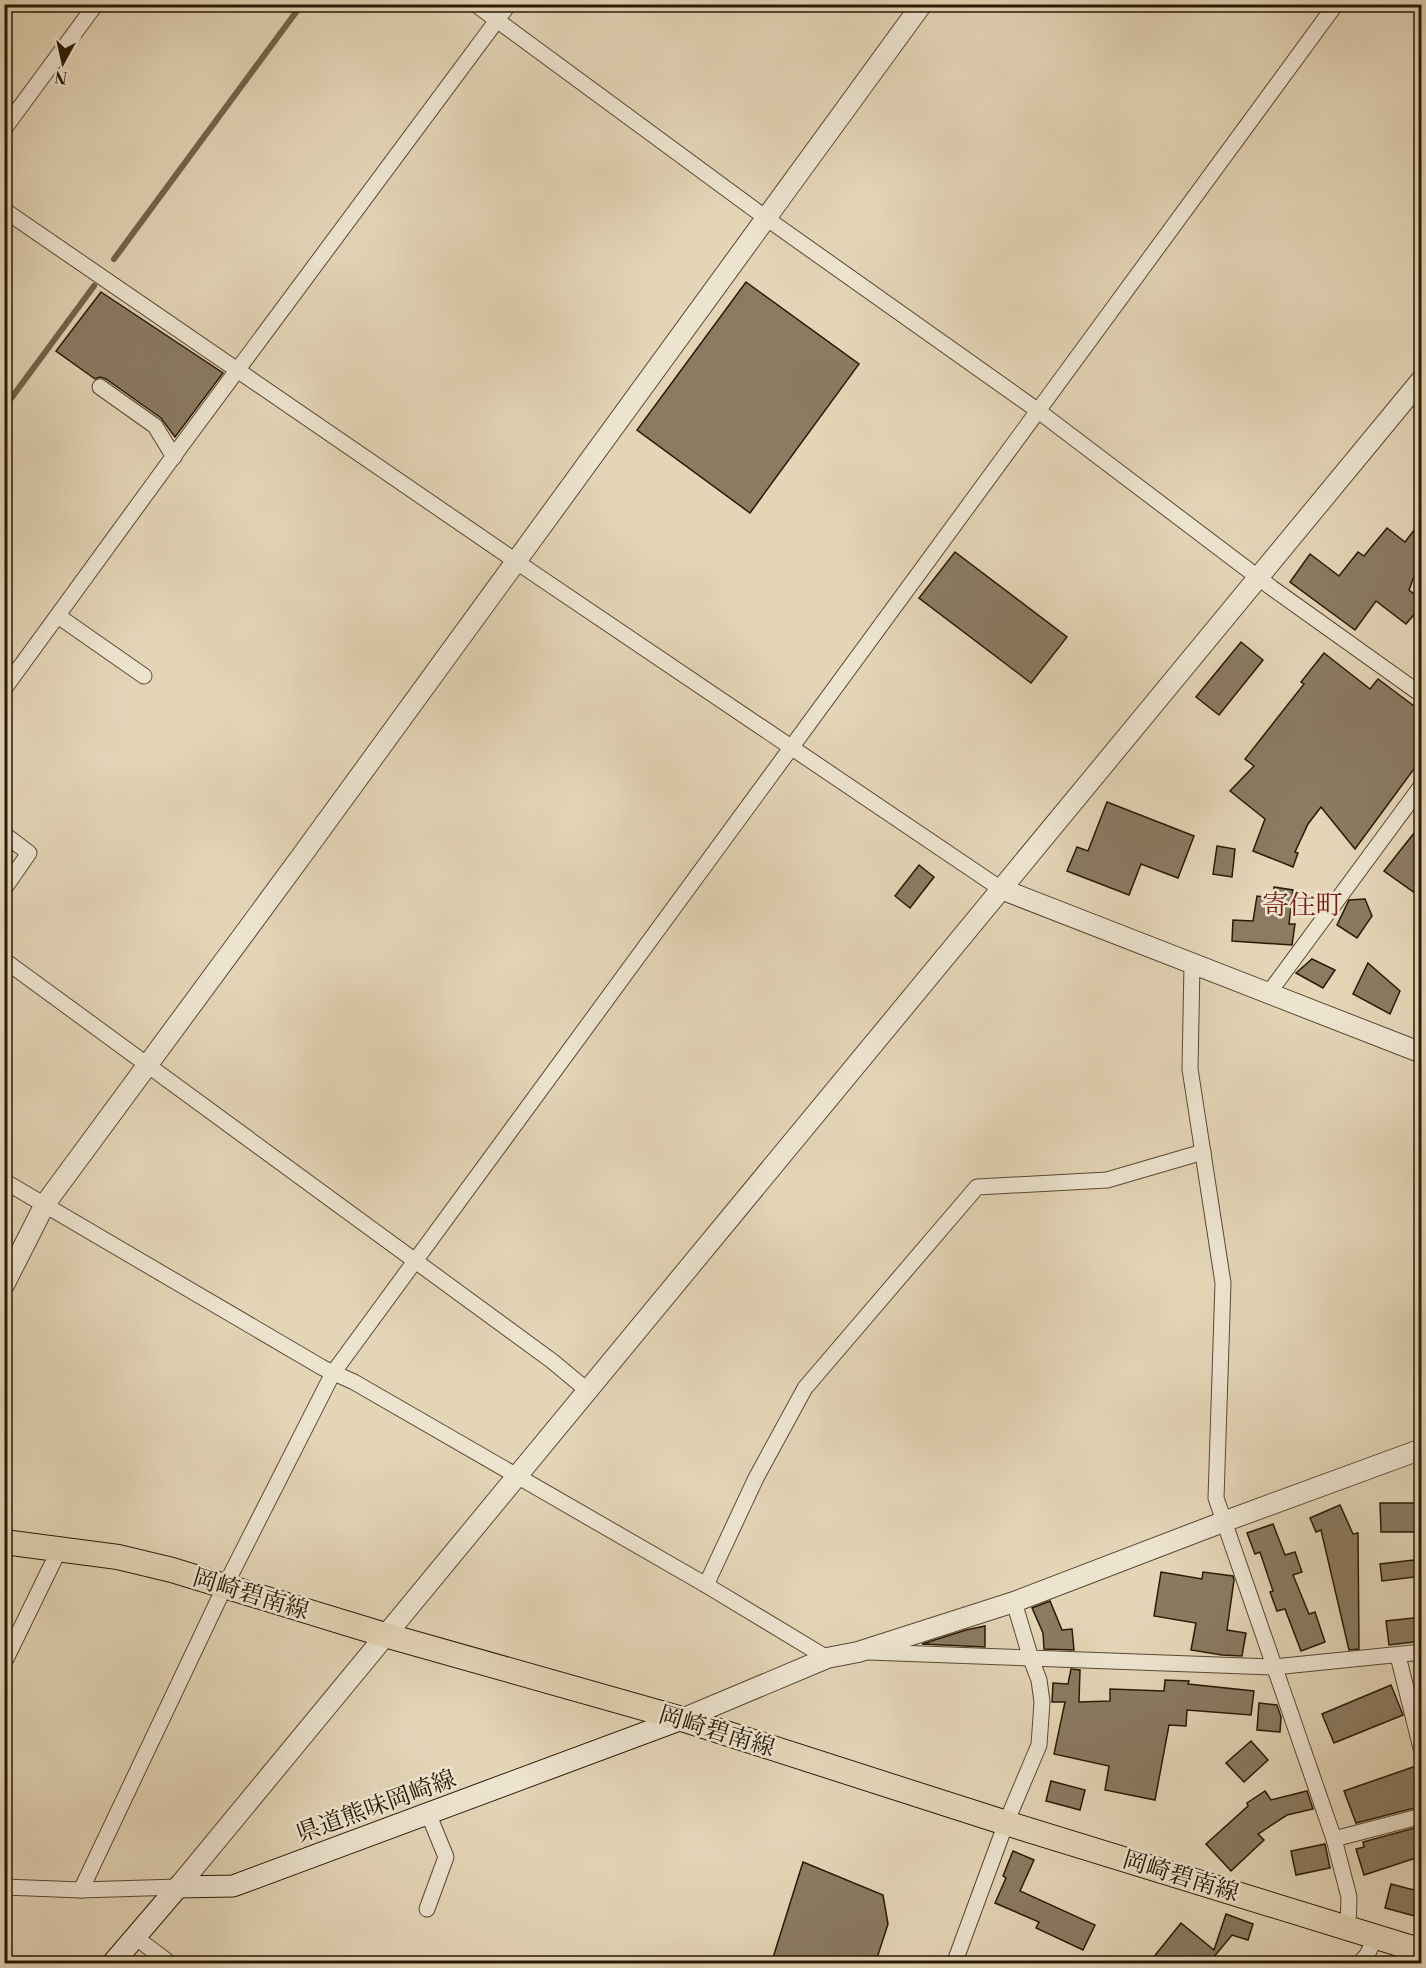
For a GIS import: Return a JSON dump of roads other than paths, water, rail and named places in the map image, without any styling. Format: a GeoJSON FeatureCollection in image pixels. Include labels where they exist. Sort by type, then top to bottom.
{"type":"FeatureCollection","features":[{"type":"Feature","properties":{"kind":"main road","name":"岡崎碧南線"},"geometry":{"type":"LineString","coordinates":[[4,1542],[118,1557],[172,1570],[385,1635],[682,1719],[1006,1823],[1422,1951]]}},
{"type":"Feature","properties":{"kind":"main road","name":"県道熊味岡崎線"},"geometry":{"type":"LineString","coordinates":[[178,1887],[233,1886],[682,1719]]}},
{"type":"Feature","properties":{"kind":"main road"},"geometry":{"type":"LineString","coordinates":[[112,1964],[178,1887]]}},
{"type":"Feature","properties":{"kind":"street"},"geometry":{"type":"LineString","coordinates":[[4,129],[96,4]]}},
{"type":"Feature","properties":{"kind":"street"},"geometry":{"type":"LineString","coordinates":[[475,4],[766,218],[1037,410],[1258,577],[1422,695]]}},
{"type":"Feature","properties":{"kind":"street"},"geometry":{"type":"LineString","coordinates":[[4,689],[508,4]]}},
{"type":"Feature","properties":{"kind":"street"},"geometry":{"type":"LineString","coordinates":[[4,1285],[45,1204],[922,4]]}},
{"type":"Feature","properties":{"kind":"street"},"geometry":{"type":"LineString","coordinates":[[81,1890],[225,1586],[333,1372],[1336,4]]}},
{"type":"Feature","properties":{"kind":"street"},"geometry":{"type":"LineString","coordinates":[[4,210],[516,562],[1001,889],[1422,1053]]}},
{"type":"Feature","properties":{"kind":"street"},"geometry":{"type":"LineString","coordinates":[[4,1887],[81,1890],[178,1887],[1422,379]]}},
{"type":"Feature","properties":{"kind":"street"},"geometry":{"type":"LineString","coordinates":[[100,387],[155,426],[174,457]]}},
{"type":"Feature","properties":{"kind":"street"},"geometry":{"type":"LineString","coordinates":[[58,616],[144,676]]}},
{"type":"Feature","properties":{"kind":"street"},"geometry":{"type":"LineString","coordinates":[[1268,994],[1422,785]]}},
{"type":"Feature","properties":{"kind":"street"},"geometry":{"type":"LineString","coordinates":[[4,834],[29,853],[4,889]]}},
{"type":"Feature","properties":{"kind":"street"},"geometry":{"type":"LineString","coordinates":[[4,960],[552,1360],[587,1390]]}},
{"type":"Feature","properties":{"kind":"street"},"geometry":{"type":"LineString","coordinates":[[1192,965],[1190,1069],[1223,1283],[1216,1498],[1334,1839],[1349,1898],[1348,1928]]}},
{"type":"Feature","properties":{"kind":"street"},"geometry":{"type":"LineString","coordinates":[[706,1585],[756,1478],[805,1388],[977,1187],[1107,1180],[1203,1152]]}},
{"type":"Feature","properties":{"kind":"street"},"geometry":{"type":"LineString","coordinates":[[4,1181],[706,1585],[827,1658]]}},
{"type":"Feature","properties":{"kind":"street"},"geometry":{"type":"LineString","coordinates":[[682,1719],[827,1658],[858,1652],[1014,1602],[1422,1449]]}},
{"type":"Feature","properties":{"kind":"street"},"geometry":{"type":"LineString","coordinates":[[4,1663],[60,1548]]}},
{"type":"Feature","properties":{"kind":"street"},"geometry":{"type":"LineString","coordinates":[[954,1964],[1006,1823],[1040,1745],[1042,1702],[1039,1680],[1014,1602]]}},
{"type":"Feature","properties":{"kind":"street"},"geometry":{"type":"LineString","coordinates":[[858,1652],[1274,1667],[1422,1652]]}},
{"type":"Feature","properties":{"kind":"street"},"geometry":{"type":"LineString","coordinates":[[1398,1656],[1422,1752]]}},
{"type":"Feature","properties":{"kind":"street"},"geometry":{"type":"LineString","coordinates":[[427,1910],[446,1857],[428,1813]]}},
{"type":"Feature","properties":{"kind":"street"},"geometry":{"type":"LineString","coordinates":[[1334,1839],[1422,1816]]}},
{"type":"Feature","properties":{"kind":"street"},"geometry":{"type":"LineString","coordinates":[[1359,1964],[1367,1955],[1376,1936]]}},
{"type":"Feature","properties":{"kind":"street"},"geometry":{"type":"LineString","coordinates":[[135,1937],[171,1964]]}},
{"type":"Feature","properties":{"kind":"waterway"},"geometry":{"type":"LineString","coordinates":[[114,259],[302,4]]}},
{"type":"Feature","properties":{"kind":"waterway"},"geometry":{"type":"LineString","coordinates":[[4,408],[94,286]]}},
{"type":"Feature","properties":{"kind":"district","name":"寄住町"},"geometry":{"type":"Point","coordinates":[1302,905]}}]}
